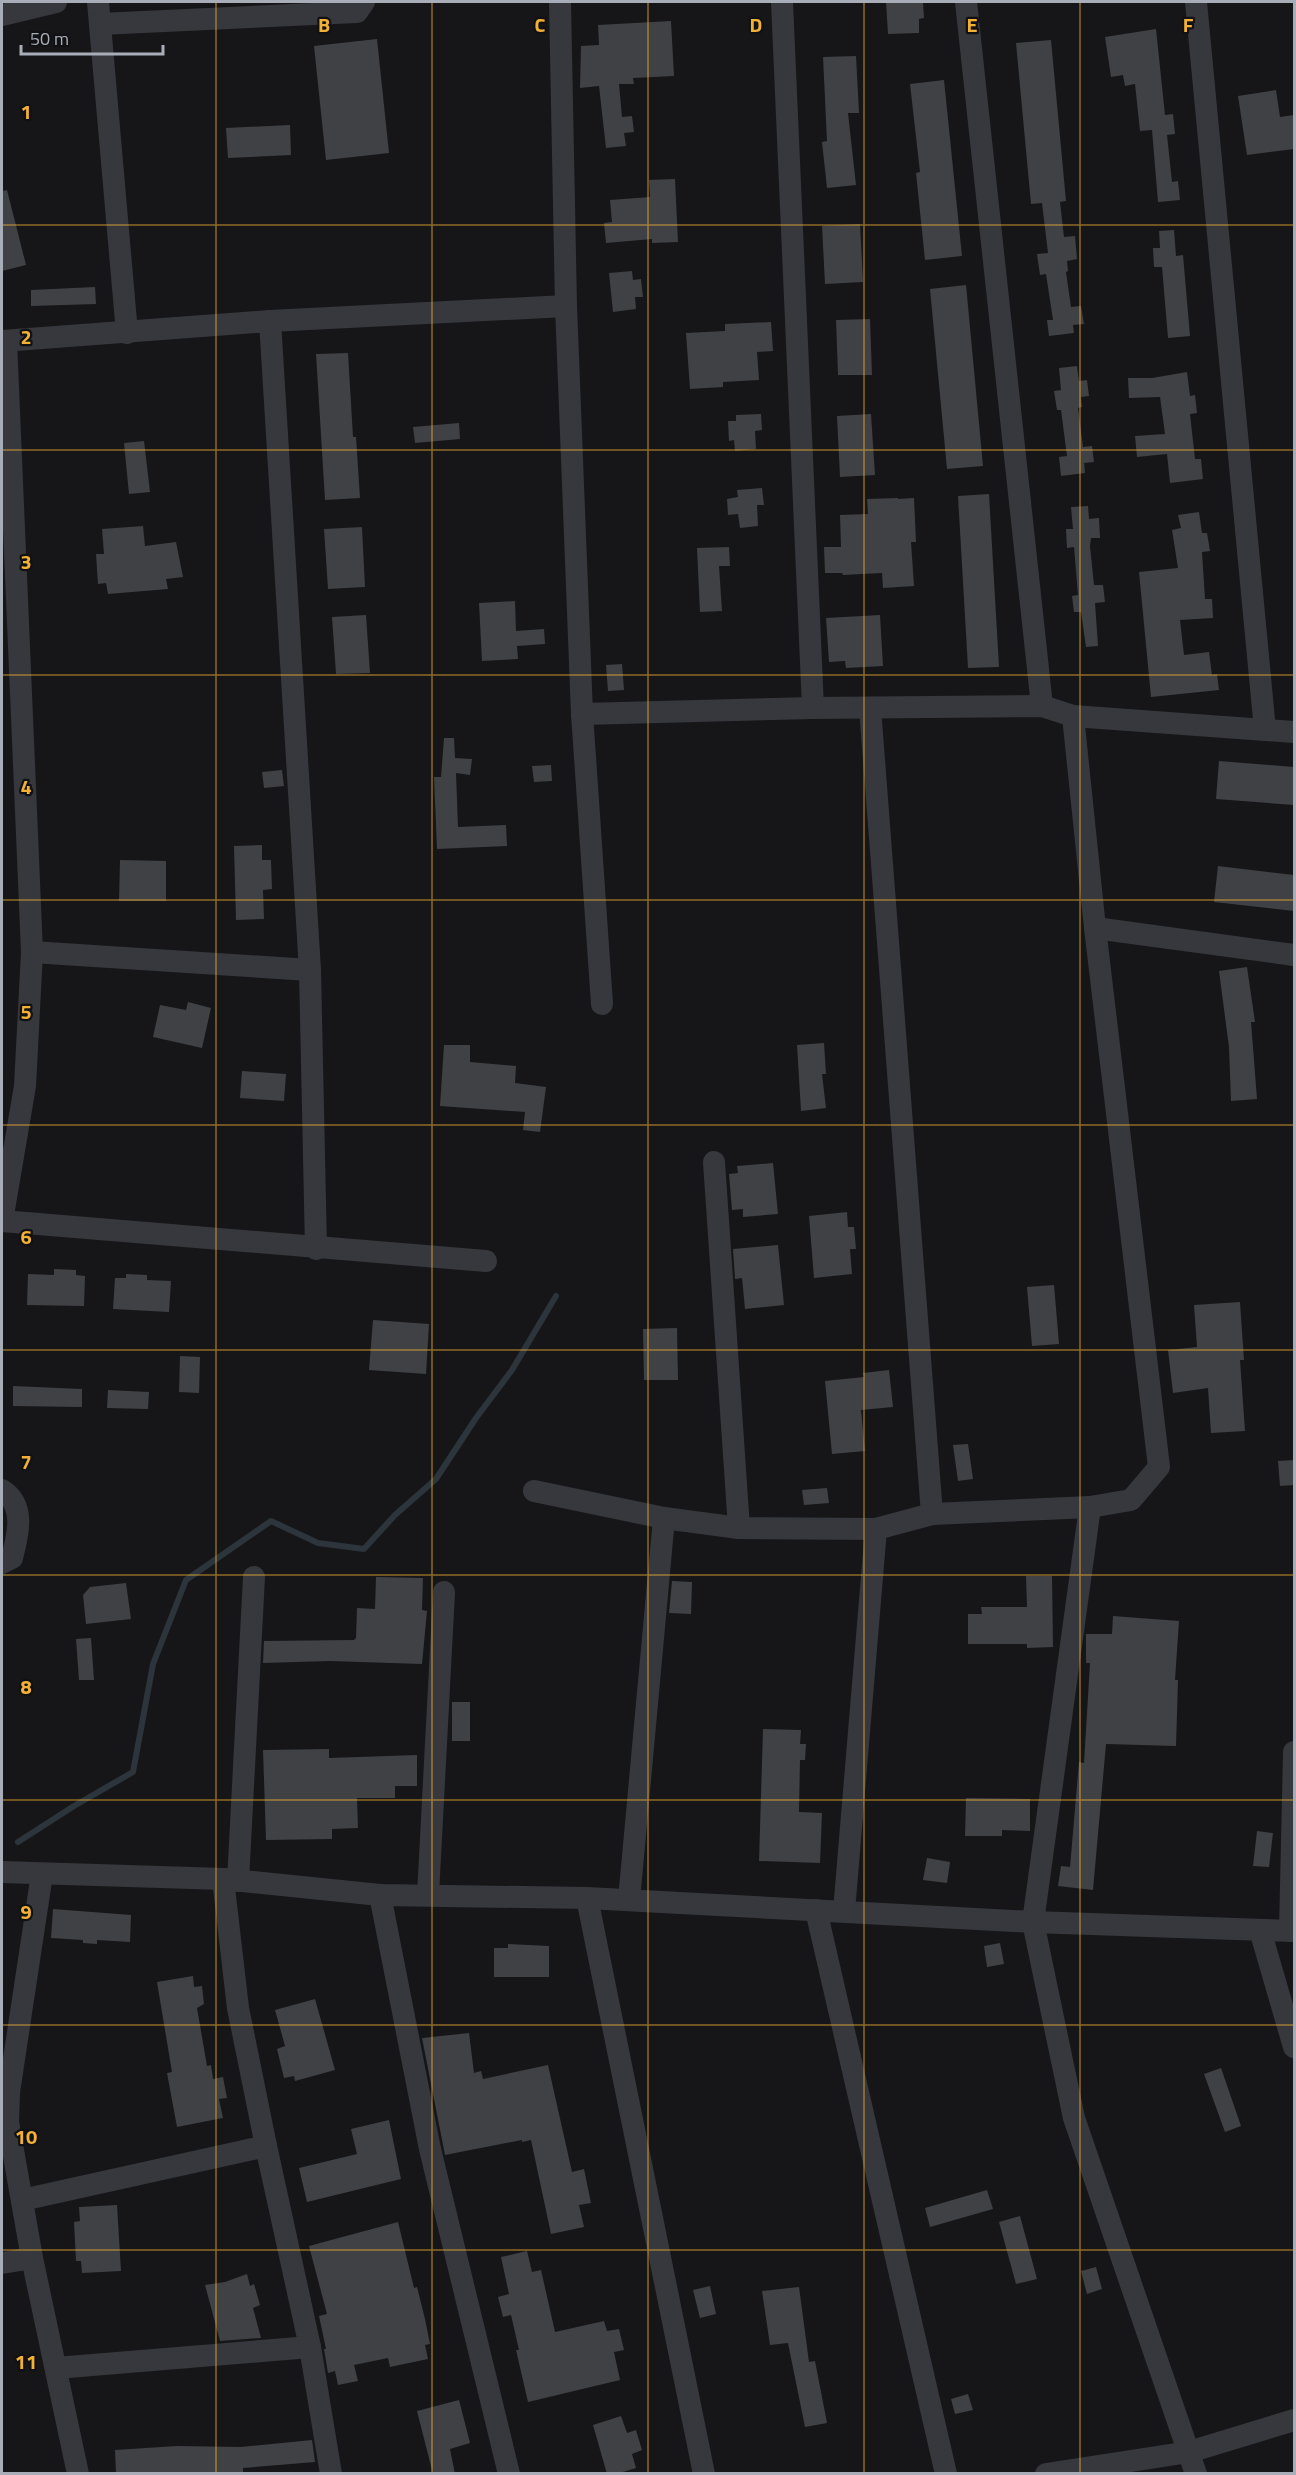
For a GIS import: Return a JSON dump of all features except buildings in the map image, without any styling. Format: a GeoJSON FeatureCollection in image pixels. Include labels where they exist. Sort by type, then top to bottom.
{"type":"FeatureCollection","features":[{"type":"Feature","properties":{"kind":"street"},"geometry":{"type":"LineString","coordinates":[[2,15],[56,2]]}},
{"type":"Feature","properties":{"kind":"street"},"geometry":{"type":"LineString","coordinates":[[127,333],[99,13],[357,12],[364,2]]}},
{"type":"Feature","properties":{"kind":"street"},"geometry":{"type":"LineString","coordinates":[[560,2],[566,306],[582,714],[602,1004]]}},
{"type":"Feature","properties":{"kind":"street"},"geometry":{"type":"LineString","coordinates":[[782,2],[813,708]]}},
{"type":"Feature","properties":{"kind":"street"},"geometry":{"type":"LineString","coordinates":[[966,2],[1042,706]]}},
{"type":"Feature","properties":{"kind":"street"},"geometry":{"type":"LineString","coordinates":[[1196,2],[1265,730]]}},
{"type":"Feature","properties":{"kind":"street"},"geometry":{"type":"LineString","coordinates":[[486,1261],[316,1249],[2,1221],[25,1086],[32,952],[10,586],[4,341],[270,321],[566,306]]}},
{"type":"Feature","properties":{"kind":"street"},"geometry":{"type":"LineString","coordinates":[[270,321],[310,970],[316,1249]]}},
{"type":"Feature","properties":{"kind":"street"},"geometry":{"type":"LineString","coordinates":[[582,714],[813,708],[1042,706],[1073,716],[1294,732]]}},
{"type":"Feature","properties":{"kind":"street"},"geometry":{"type":"LineString","coordinates":[[870,708],[932,1514]]}},
{"type":"Feature","properties":{"kind":"street"},"geometry":{"type":"LineString","coordinates":[[534,1491],[664,1518],[739,1528],[876,1529],[932,1514],[1090,1507],[1131,1500],[1159,1467],[1095,928],[1073,716]]}},
{"type":"Feature","properties":{"kind":"street"},"geometry":{"type":"LineString","coordinates":[[1095,928],[1294,955]]}},
{"type":"Feature","properties":{"kind":"street"},"geometry":{"type":"LineString","coordinates":[[32,952],[310,970]]}},
{"type":"Feature","properties":{"kind":"street"},"geometry":{"type":"LineString","coordinates":[[714,1162],[739,1528]]}},
{"type":"Feature","properties":{"kind":"street"},"geometry":{"type":"LineString","coordinates":[[2,1490],[10,1495],[18,1513],[18,1535],[12,1558],[2,1563]]}},
{"type":"Feature","properties":{"kind":"street"},"geometry":{"type":"LineString","coordinates":[[1090,1507],[1033,1922],[1074,2118],[1192,2463]]}},
{"type":"Feature","properties":{"kind":"street"},"geometry":{"type":"LineString","coordinates":[[629,1900],[664,1518]]}},
{"type":"Feature","properties":{"kind":"street"},"geometry":{"type":"LineString","coordinates":[[844,1911],[876,1529]]}},
{"type":"Feature","properties":{"kind":"street"},"geometry":{"type":"LineString","coordinates":[[254,1577],[231,1880],[238,2008],[310,2347],[331,2474]]}},
{"type":"Feature","properties":{"kind":"street"},"geometry":{"type":"LineString","coordinates":[[428,1895],[444,1592]]}},
{"type":"Feature","properties":{"kind":"street"},"geometry":{"type":"LineString","coordinates":[[2,1872],[231,1880],[380,1895],[587,1898],[1033,1922],[1292,1931],[1294,1752]]}},
{"type":"Feature","properties":{"kind":"street"},"geometry":{"type":"LineString","coordinates":[[42,1874],[9,2092],[8,2122],[32,2258],[78,2474]]}},
{"type":"Feature","properties":{"kind":"street"},"geometry":{"type":"LineString","coordinates":[[380,1895],[430,2149],[509,2474]]}},
{"type":"Feature","properties":{"kind":"street"},"geometry":{"type":"LineString","coordinates":[[587,1898],[699,2473]]}},
{"type":"Feature","properties":{"kind":"street"},"geometry":{"type":"LineString","coordinates":[[816,1910],[946,2474]]}},
{"type":"Feature","properties":{"kind":"street"},"geometry":{"type":"LineString","coordinates":[[1260,1930],[1294,2047]]}},
{"type":"Feature","properties":{"kind":"street"},"geometry":{"type":"LineString","coordinates":[[22,2200],[266,2146]]}},
{"type":"Feature","properties":{"kind":"street"},"geometry":{"type":"LineString","coordinates":[[2,2264],[32,2258]]}},
{"type":"Feature","properties":{"kind":"street"},"geometry":{"type":"LineString","coordinates":[[56,2368],[310,2347]]}},
{"type":"Feature","properties":{"kind":"street"},"geometry":{"type":"LineString","coordinates":[[1046,2474],[1192,2463],[1294,2420]]}},
{"type":"Feature","properties":{"kind":"waterway"},"geometry":{"type":"LineString","coordinates":[[18,1842],[133,1772],[153,1664],[186,1580],[271,1521],[318,1543],[364,1549],[395,1515],[436,1479],[476,1418],[512,1370],[556,1296]]}}]}
